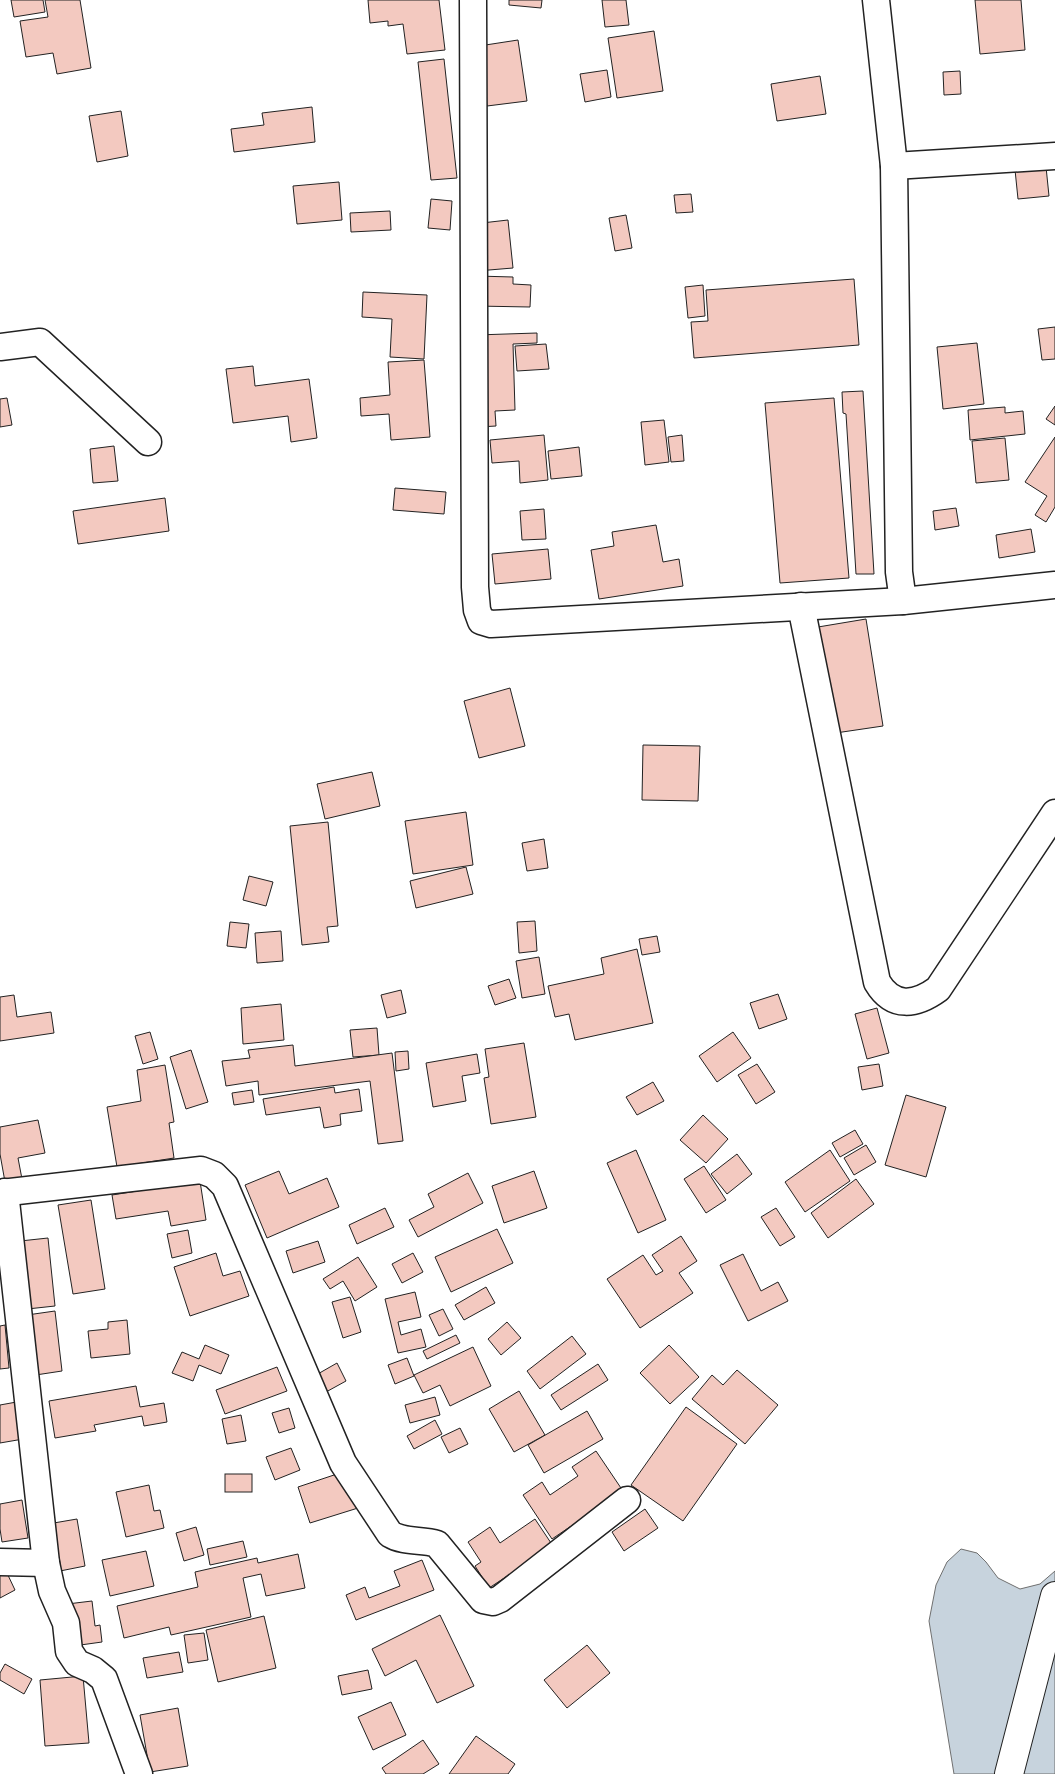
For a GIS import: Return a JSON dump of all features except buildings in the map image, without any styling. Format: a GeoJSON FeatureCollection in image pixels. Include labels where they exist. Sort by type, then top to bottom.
{"type":"FeatureCollection","features":[{"type":"Feature","properties":{"kind":"main road"},"geometry":{"type":"LineString","coordinates":[[1009,1774],[1055,1596]]}},
{"type":"Feature","properties":{"kind":"street"},"geometry":{"type":"LineString","coordinates":[[473,0],[475,587],[477,610],[481,620],[491,624],[903,601],[1055,585]]}},
{"type":"Feature","properties":{"kind":"street"},"geometry":{"type":"LineString","coordinates":[[876,0],[894,166],[899,572],[903,601]]}},
{"type":"Feature","properties":{"kind":"street"},"geometry":{"type":"LineString","coordinates":[[894,166],[1055,156]]}},
{"type":"Feature","properties":{"kind":"street"},"geometry":{"type":"LineString","coordinates":[[0,347],[40,342],[148,442]]}},
{"type":"Feature","properties":{"kind":"street"},"geometry":{"type":"LineString","coordinates":[[801,606],[877,982],[882,991],[890,998],[899,1002],[909,1002],[922,999],[938,990],[1055,813]]}},
{"type":"Feature","properties":{"kind":"street"},"geometry":{"type":"LineString","coordinates":[[139,1774],[104,1679],[93,1670],[77,1663],[68,1651],[66,1623],[52,1591],[46,1563],[2,1193],[201,1170],[214,1175],[225,1186],[342,1463],[390,1534],[399,1540],[427,1541],[437,1544],[483,1600],[493,1602],[500,1599],[627,1500]]}},
{"type":"Feature","properties":{"kind":"street"},"geometry":{"type":"LineString","coordinates":[[0,1562],[46,1563]]}},
{"type":"Feature","properties":{"kind":"shaded area"},"geometry":{"type":"Polygon","coordinates":[[[961,1549],[977,1553],[998,1578],[1020,1589],[1040,1584],[1055,1571],[1055,1774],[954,1774],[929,1621],[936,1585],[947,1562],[961,1549]]]}}]}
